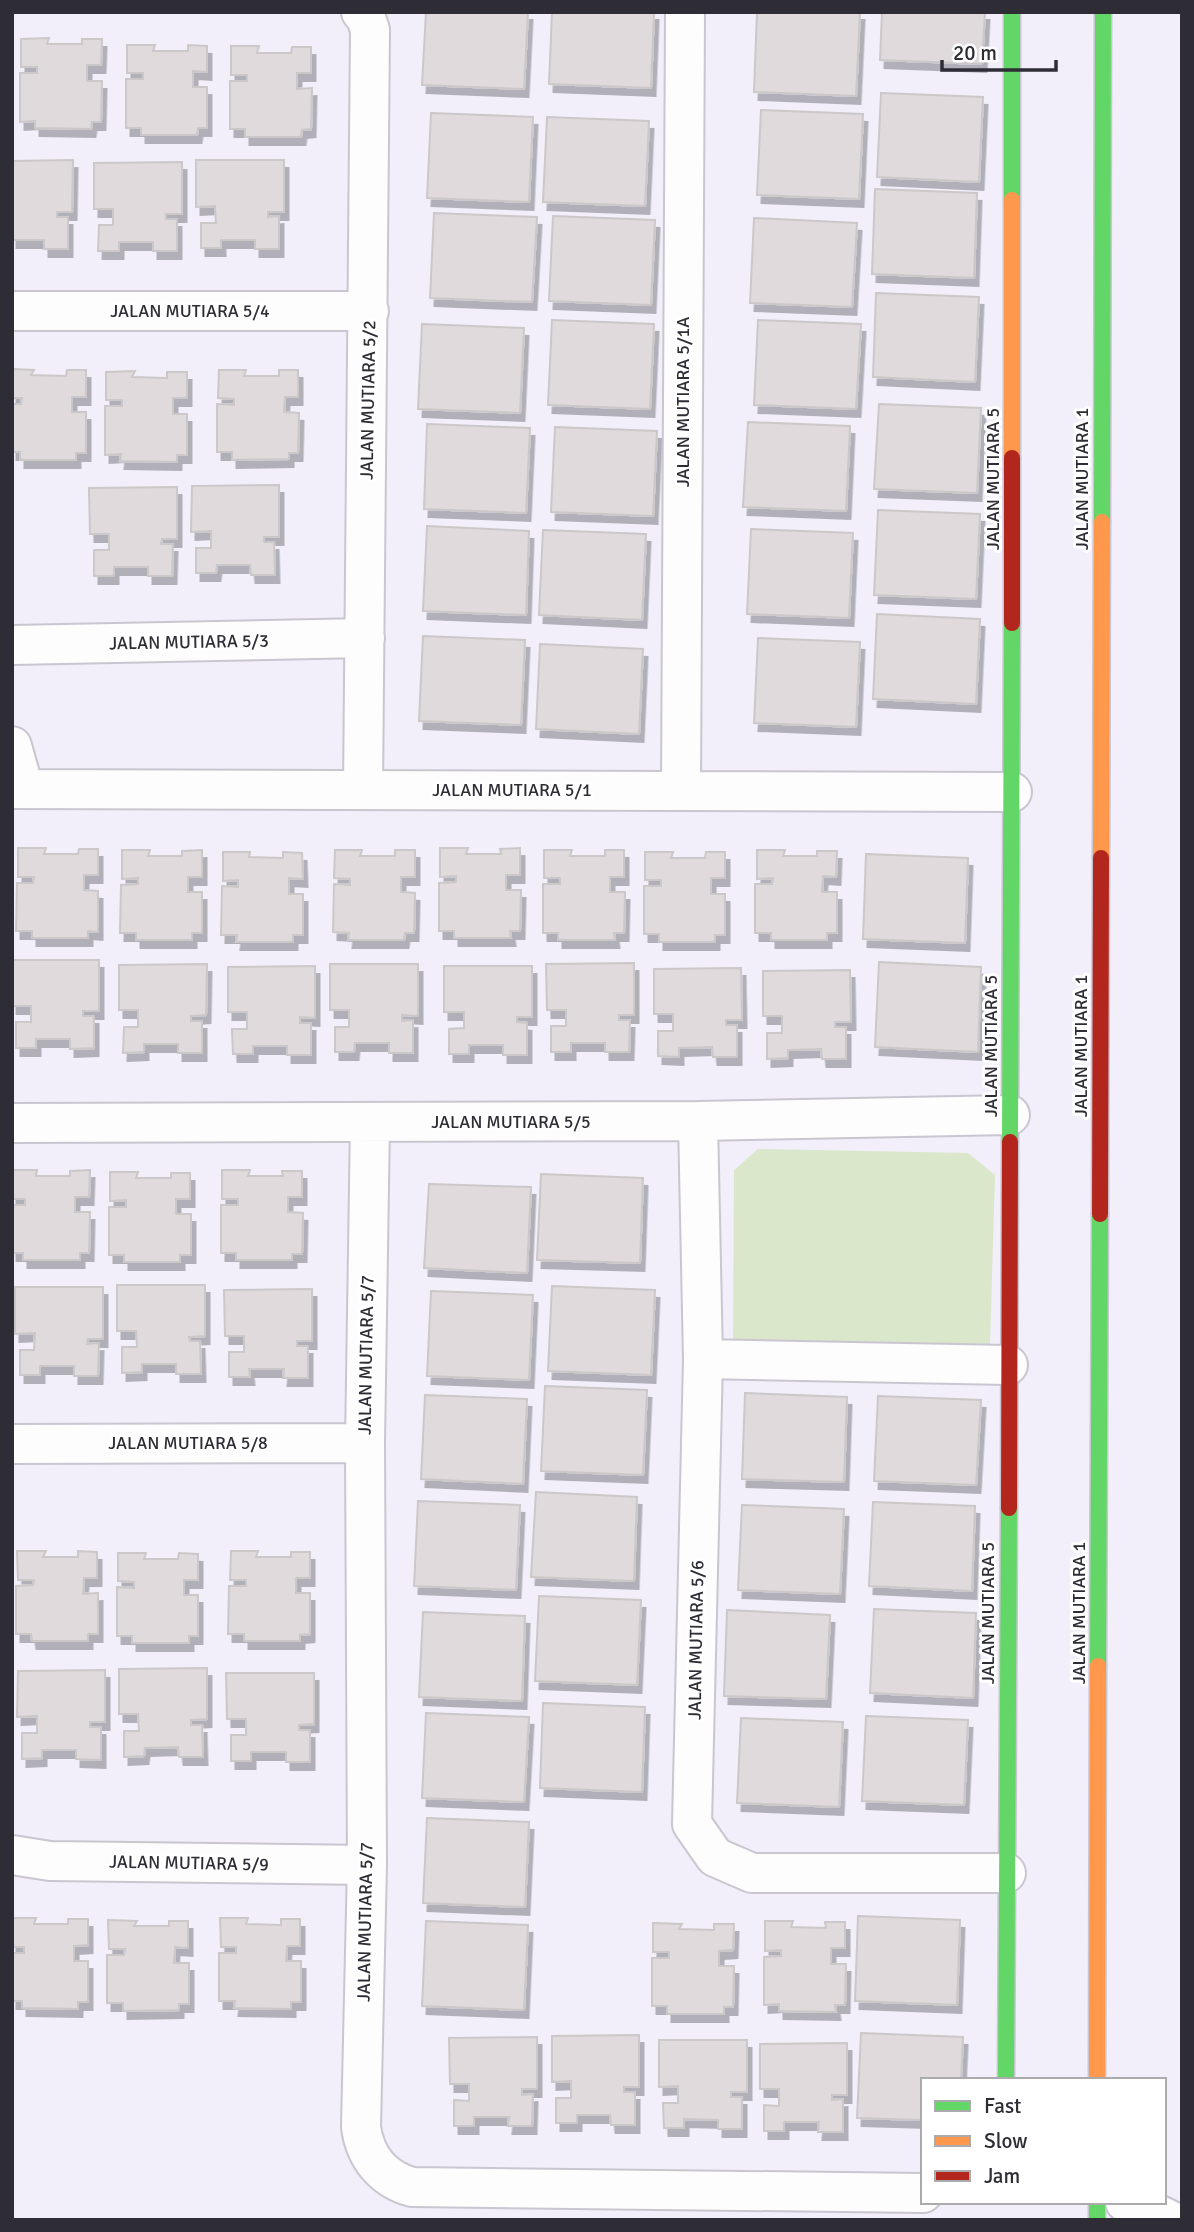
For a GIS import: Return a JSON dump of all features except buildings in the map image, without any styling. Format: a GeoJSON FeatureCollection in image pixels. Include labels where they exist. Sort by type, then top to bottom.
{"type":"FeatureCollection","features":[{"type":"Feature","properties":{"kind":"street","name":"JALAN MUTIARA 5/2"},"geometry":{"type":"LineString","coordinates":[[361,12],[370,30],[363,790]]}},
{"type":"Feature","properties":{"kind":"street","name":"JALAN MUTIARA 5/1A"},"geometry":{"type":"LineString","coordinates":[[681,791],[685,12]]}},
{"type":"Feature","properties":{"kind":"street","name":"JALAN MUTIARA 5"},"geometry":{"type":"LineString","coordinates":[[1006,2078],[1012,792],[1012,12]]}},
{"type":"Feature","properties":{"kind":"street","name":"JALAN MUTIARA 1"},"geometry":{"type":"LineString","coordinates":[[1097,2078],[1103,12]]}},
{"type":"Feature","properties":{"kind":"street","name":"JALAN MUTIARA 5/4"},"geometry":{"type":"LineString","coordinates":[[12,311],[369,311]]}},
{"type":"Feature","properties":{"kind":"street","name":"JALAN MUTIARA 5/3"},"geometry":{"type":"LineString","coordinates":[[12,645],[365,638]]}},
{"type":"Feature","properties":{"kind":"street"},"geometry":{"type":"LineString","coordinates":[[12,746],[18,789]]}},
{"type":"Feature","properties":{"kind":"street","name":"JALAN MUTIARA 5/1"},"geometry":{"type":"LineString","coordinates":[[18,789],[1012,792]]}},
{"type":"Feature","properties":{"kind":"street","name":"JALAN MUTIARA 5/5"},"geometry":{"type":"LineString","coordinates":[[12,1123],[698,1121],[1010,1115]]}},
{"type":"Feature","properties":{"kind":"street","name":"JALAN MUTIARA 5/6"},"geometry":{"type":"LineString","coordinates":[[698,1121],[703,1359],[692,1824],[715,1857],[752,1873],[1006,1873]]}},
{"type":"Feature","properties":{"kind":"street","name":"JALAN MUTIARA 5/7"},"geometry":{"type":"LineString","coordinates":[[370,1122],[365,1443],[367,1865],[361,2127],[369,2156],[383,2172],[412,2187],[921,2193]]}},
{"type":"Feature","properties":{"kind":"street"},"geometry":{"type":"LineString","coordinates":[[703,1359],[1009,1365]]}},
{"type":"Feature","properties":{"kind":"street","name":"JALAN MUTIARA 5/8"},"geometry":{"type":"LineString","coordinates":[[12,1444],[365,1443]]}},
{"type":"Feature","properties":{"kind":"street","name":"JALAN MUTIARA 5/9"},"geometry":{"type":"LineString","coordinates":[[12,1855],[50,1861],[367,1865]]}},
{"type":"Feature","properties":{"kind":"street"},"geometry":{"type":"LineString","coordinates":[[1134,2204],[1170,2220]]}},
{"type":"Feature","properties":{"kind":"green space"},"geometry":{"type":"Polygon","coordinates":[[[758,1149],[968,1153],[995,1175],[990,1344],[733,1343],[734,1170],[758,1149]]]}},
{"type":"Feature","properties":{"kind":"traffic: fast"},"geometry":{"type":"LineString","coordinates":[[1012,12],[1012,200]]}},
{"type":"Feature","properties":{"kind":"traffic: fast"},"geometry":{"type":"LineString","coordinates":[[1102,522],[1103,12]]}},
{"type":"Feature","properties":{"kind":"traffic: fast"},"geometry":{"type":"LineString","coordinates":[[1010,1142],[1012,623]]}},
{"type":"Feature","properties":{"kind":"traffic: fast"},"geometry":{"type":"LineString","coordinates":[[1098,1666],[1100,1214]]}},
{"type":"Feature","properties":{"kind":"traffic: fast"},"geometry":{"type":"LineString","coordinates":[[1006,2078],[1009,1508]]}},
{"type":"Feature","properties":{"kind":"traffic: fast"},"geometry":{"type":"LineString","coordinates":[[1097,2204],[1097,2220]]}},
{"type":"Feature","properties":{"kind":"traffic: slow"},"geometry":{"type":"LineString","coordinates":[[1012,200],[1012,458]]}},
{"type":"Feature","properties":{"kind":"traffic: slow"},"geometry":{"type":"LineString","coordinates":[[1101,858],[1102,522]]}},
{"type":"Feature","properties":{"kind":"traffic: slow"},"geometry":{"type":"LineString","coordinates":[[1097,2078],[1098,1666]]}},
{"type":"Feature","properties":{"kind":"traffic: jam"},"geometry":{"type":"LineString","coordinates":[[1012,458],[1012,623]]}},
{"type":"Feature","properties":{"kind":"traffic: jam"},"geometry":{"type":"LineString","coordinates":[[1100,1214],[1101,858]]}},
{"type":"Feature","properties":{"kind":"traffic: jam"},"geometry":{"type":"LineString","coordinates":[[1009,1508],[1010,1142]]}}]}
